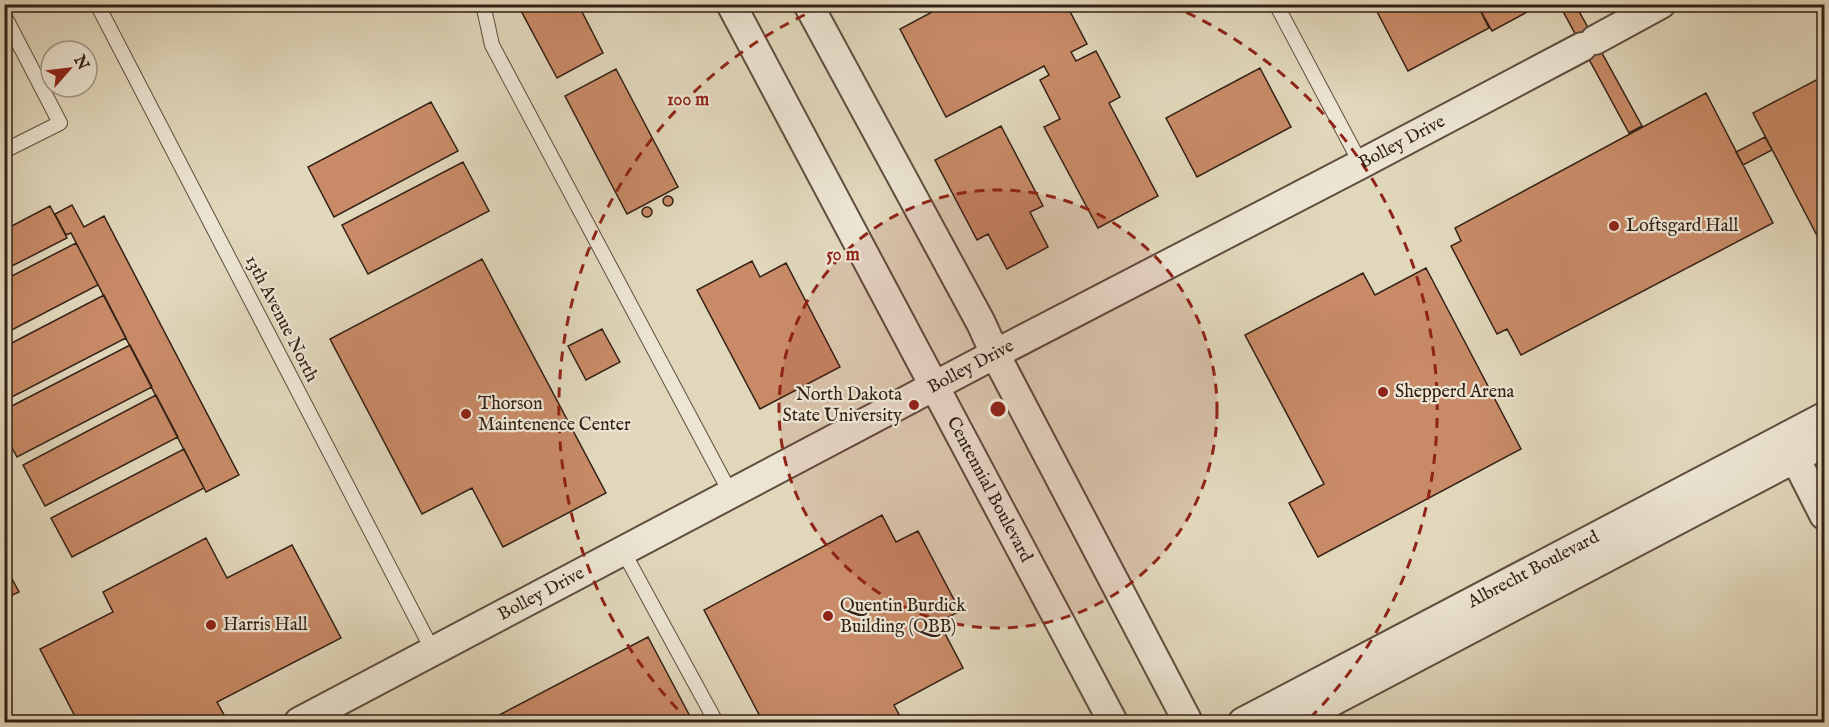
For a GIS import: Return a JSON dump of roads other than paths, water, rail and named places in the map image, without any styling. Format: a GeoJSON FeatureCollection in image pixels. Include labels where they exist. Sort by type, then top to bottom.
{"type":"FeatureCollection","features":[{"type":"Feature","properties":{"kind":"street","name":"Centennial Boulevard"},"geometry":{"type":"LineString","coordinates":[[731,4],[1113,723]]}},
{"type":"Feature","properties":{"kind":"street"},"geometry":{"type":"LineString","coordinates":[[808,4],[981,323],[995,354],[1188,723]]}},
{"type":"Feature","properties":{"kind":"street","name":"Bolley Drive"},"geometry":{"type":"LineString","coordinates":[[299,723],[1661,4]]}},
{"type":"Feature","properties":{"kind":"street","name":"Albrecht Boulevard"},"geometry":{"type":"LineString","coordinates":[[1293,723],[1790,448],[1824,417]]}},
{"type":"Feature","properties":{"kind":"street","name":"Albrecht Boulevard"},"geometry":{"type":"LineString","coordinates":[[1243,723],[1790,448],[1824,443]]}},
{"type":"Feature","properties":{"kind":"street"},"geometry":{"type":"LineString","coordinates":[[1790,448],[1824,515]]}},
{"type":"Feature","properties":{"kind":"lane","name":"13th Avenue North"},"geometry":{"type":"LineString","coordinates":[[97,4],[433,651]]}},
{"type":"Feature","properties":{"kind":"lane"},"geometry":{"type":"LineString","coordinates":[[483,4],[492,45],[731,494]]}},
{"type":"Feature","properties":{"kind":"lane"},"geometry":{"type":"LineString","coordinates":[[1276,4],[1361,164]]}},
{"type":"Feature","properties":{"kind":"lane"},"geometry":{"type":"LineString","coordinates":[[4,15],[60,123],[4,151]]}},
{"type":"Feature","properties":{"kind":"lane"},"geometry":{"type":"LineString","coordinates":[[623,551],[716,723]]}},
{"type":"Feature","properties":{"kind":"place","name":"Loftsgard Hall"},"geometry":{"type":"Point","coordinates":[1614,226]}},
{"type":"Feature","properties":{"kind":"place","name":"Shepperd Arena"},"geometry":{"type":"Point","coordinates":[1383,392]}},
{"type":"Feature","properties":{"kind":"place","name":"North Dakota State University"},"geometry":{"type":"Point","coordinates":[914,405]}},
{"type":"Feature","properties":{"kind":"place","name":"Thorson Maintenence Center"},"geometry":{"type":"Point","coordinates":[466,414]}},
{"type":"Feature","properties":{"kind":"place","name":"Quentin Burdick Building (QBB)"},"geometry":{"type":"Point","coordinates":[828,616]}},
{"type":"Feature","properties":{"kind":"place","name":"Harris Hall"},"geometry":{"type":"Point","coordinates":[211,625]}}]}
